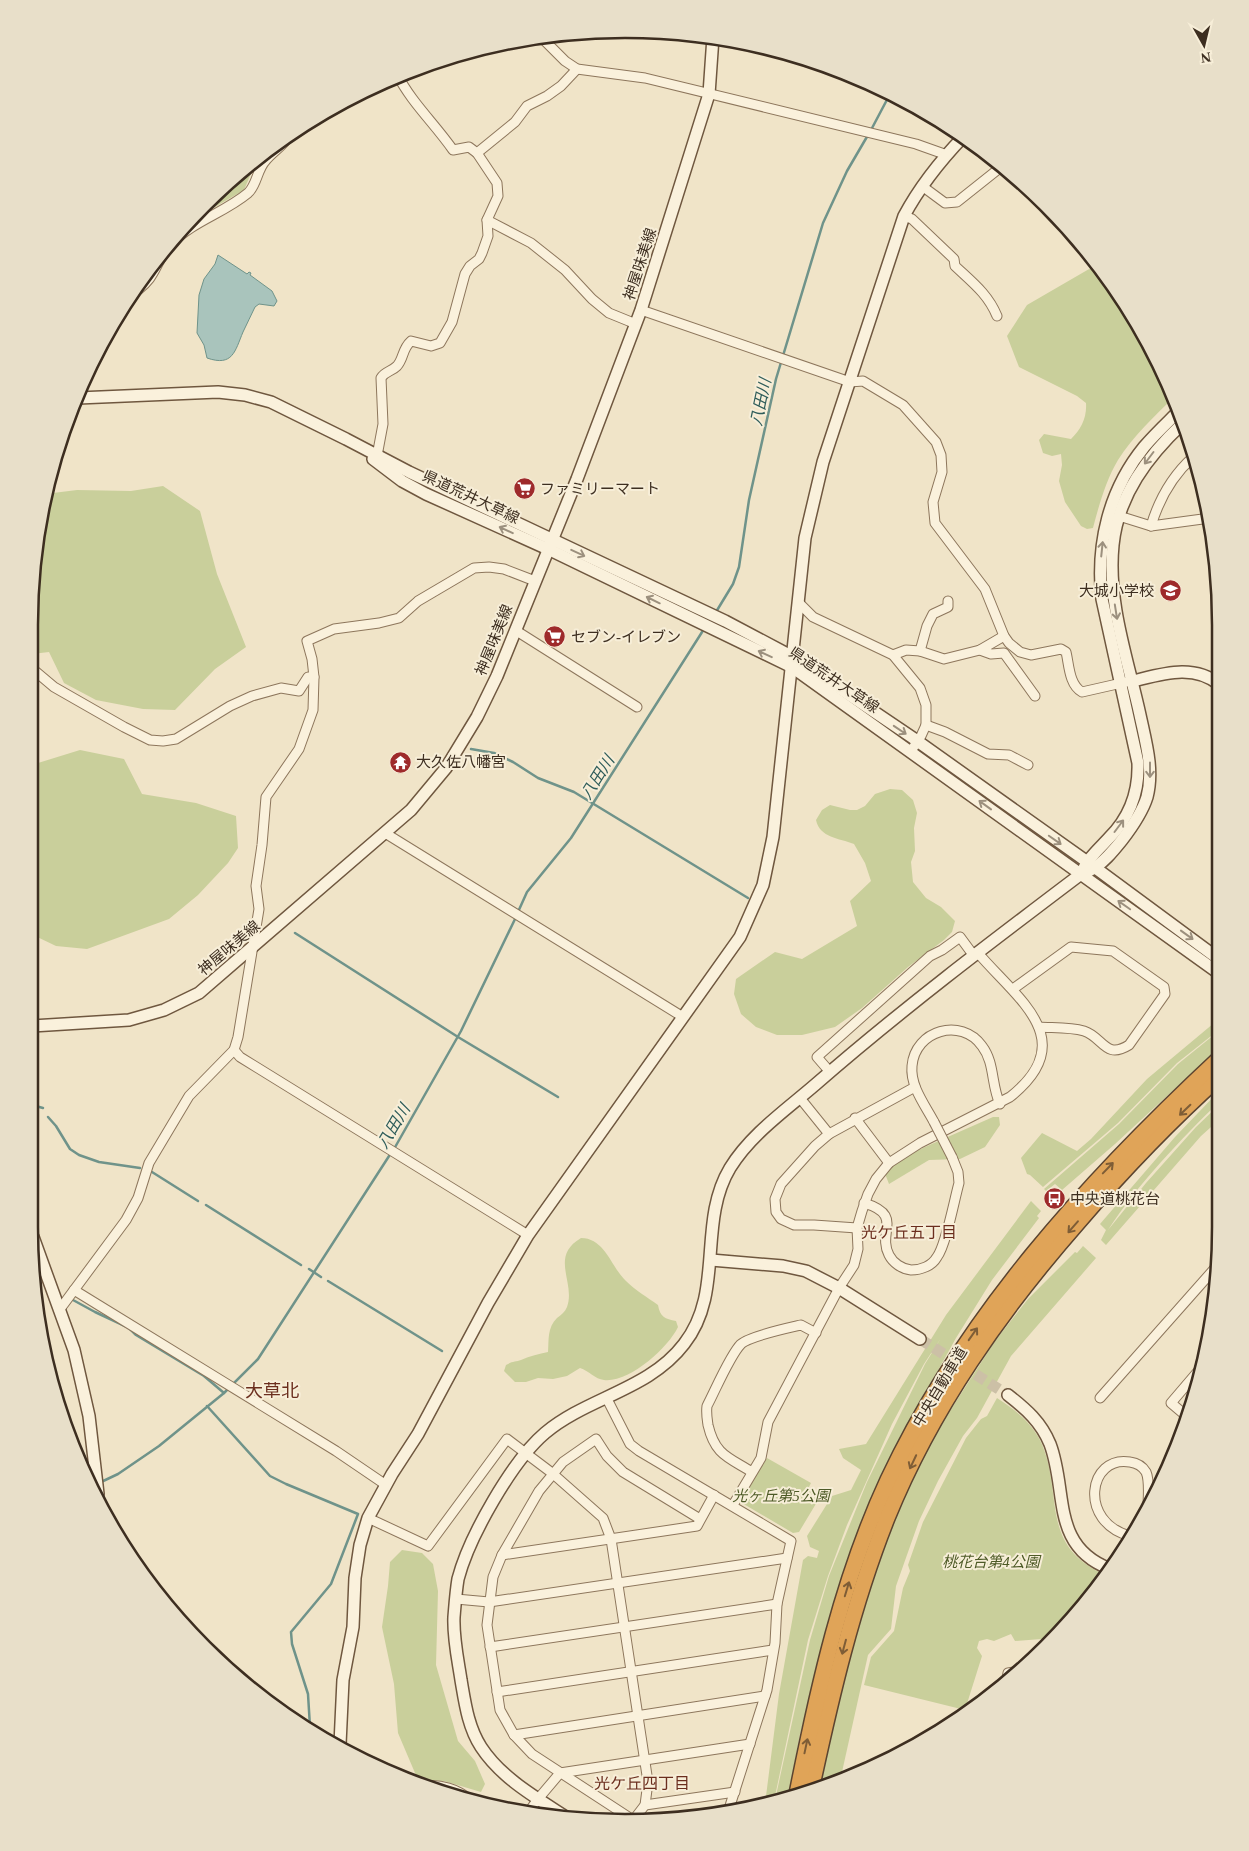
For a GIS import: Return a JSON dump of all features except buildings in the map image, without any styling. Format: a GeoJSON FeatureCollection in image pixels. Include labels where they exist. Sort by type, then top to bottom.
{"type":"FeatureCollection","features":[{"type":"Feature","properties":{"kind":"highway","name":"中央自動車道"},"geometry":{"type":"LineString","coordinates":[[798,1787],[825,1665],[850,1578],[888,1481],[934,1394],[960,1352],[1034,1252],[1101,1176],[1161,1114],[1212,1066]]}},
{"type":"Feature","properties":{"kind":"highway","name":"中央自動車道"},"geometry":{"type":"LineString","coordinates":[[813,1782],[838,1667],[864,1582],[888,1516],[918,1451],[946,1399],[972,1357],[1009,1305],[1044,1261],[1110,1185],[1169,1124],[1212,1084]]}},
{"type":"Feature","properties":{"kind":"street"},"geometry":{"type":"LineString","coordinates":[[547,43],[577,69],[646,78],[916,144],[947,155]]}},
{"type":"Feature","properties":{"kind":"street","name":"神屋味美線"},"geometry":{"type":"LineString","coordinates":[[38,1026],[129,1020],[164,1010],[199,993],[411,810],[434,785],[460,747],[481,709],[550,545],[636,324],[709,94],[713,45]]}},
{"type":"Feature","properties":{"kind":"street"},"geometry":{"type":"LineString","coordinates":[[477,153],[515,122],[527,106],[560,86],[577,69]]}},
{"type":"Feature","properties":{"kind":"street"},"geometry":{"type":"LineString","coordinates":[[377,456],[383,424],[381,378],[384,372],[399,364],[405,346],[411,341],[432,346],[440,344],[452,322],[464,274],[470,266],[479,260],[482,253],[488,236],[487,220],[498,196],[497,183],[477,153],[469,147],[453,150],[439,129],[401,82]]}},
{"type":"Feature","properties":{"kind":"street"},"geometry":{"type":"LineString","coordinates":[[340,1740],[343,1680],[353,1627],[355,1578],[360,1545],[368,1518],[418,1434],[488,1303],[528,1235],[740,937],[763,885],[773,837],[806,538],[824,462],[904,216],[922,186],[959,142]]}},
{"type":"Feature","properties":{"kind":"street"},"geometry":{"type":"LineString","coordinates":[[196,223],[240,199],[250,191],[264,162]]}},
{"type":"Feature","properties":{"kind":"street"},"geometry":{"type":"LineString","coordinates":[[922,186],[945,203],[957,202],[996,170]]}},
{"type":"Feature","properties":{"kind":"street"},"geometry":{"type":"LineString","coordinates":[[904,216],[912,219],[954,259],[955,266],[982,291],[991,303],[997,316]]}},
{"type":"Feature","properties":{"kind":"street"},"geometry":{"type":"LineString","coordinates":[[487,220],[530,244],[565,270],[609,314],[636,324]]}},
{"type":"Feature","properties":{"kind":"street"},"geometry":{"type":"LineString","coordinates":[[641,310],[850,382],[863,381],[903,405],[936,442],[941,454],[942,472],[933,502],[935,523],[985,590],[1004,636],[1016,650],[1031,655],[1062,649],[1066,652],[1070,671],[1079,691],[1086,692],[1179,671],[1193,671],[1206,675],[1212,679]]}},
{"type":"Feature","properties":{"kind":"street","name":"県道荒井大草線"},"geometry":{"type":"LineString","coordinates":[[83,398],[218,392],[245,395],[271,402],[696,621],[793,662]]}},
{"type":"Feature","properties":{"kind":"street"},"geometry":{"type":"LineString","coordinates":[[1091,865],[1124,820],[1135,796],[1137,785],[1137,757],[1108,630],[1101,586],[1101,557],[1104,535],[1113,501],[1134,460],[1156,433],[1173,417]]}},
{"type":"Feature","properties":{"kind":"street"},"geometry":{"type":"LineString","coordinates":[[553,1808],[506,1776],[485,1753],[474,1734],[466,1707],[454,1621],[458,1580],[469,1549],[505,1481],[526,1453],[547,1431],[561,1421],[657,1371],[686,1342],[702,1311],[706,1298],[714,1219],[719,1191],[730,1168],[747,1145],[862,1044],[1119,844],[1133,826],[1148,792],[1150,761],[1119,627],[1113,585],[1113,545],[1119,516],[1131,486],[1144,465],[1177,428]]}},
{"type":"Feature","properties":{"kind":"street","name":"県道荒井大草線"},"geometry":{"type":"LineString","coordinates":[[346,439],[402,481],[725,621],[793,662],[1091,865],[1212,954]]}},
{"type":"Feature","properties":{"kind":"street"},"geometry":{"type":"LineString","coordinates":[[1151,526],[1158,504],[1167,487],[1188,462]]}},
{"type":"Feature","properties":{"kind":"street"},"geometry":{"type":"LineString","coordinates":[[1119,516],[1151,526],[1201,519]]}},
{"type":"Feature","properties":{"kind":"street"},"geometry":{"type":"LineString","coordinates":[[60,1309],[126,1220],[138,1198],[149,1163],[189,1096],[234,1050],[259,909],[256,886],[266,797],[299,749],[313,710],[314,678],[312,659],[307,641],[334,629],[399,618],[418,601],[474,568],[490,567],[504,569],[535,582]]}},
{"type":"Feature","properties":{"kind":"street"},"geometry":{"type":"LineString","coordinates":[[920,651],[927,626],[933,614],[948,607],[948,601]]}},
{"type":"Feature","properties":{"kind":"street"},"geometry":{"type":"LineString","coordinates":[[798,602],[813,617],[893,655],[920,688],[926,705],[926,725],[914,746]]}},
{"type":"Feature","properties":{"kind":"street"},"geometry":{"type":"LineString","coordinates":[[515,630],[637,707]]}},
{"type":"Feature","properties":{"kind":"street"},"geometry":{"type":"LineString","coordinates":[[893,655],[906,650],[920,651],[944,659],[980,650],[1004,636]]}},
{"type":"Feature","properties":{"kind":"street"},"geometry":{"type":"LineString","coordinates":[[980,650],[991,654],[1004,653],[1035,696]]}},
{"type":"Feature","properties":{"kind":"street"},"geometry":{"type":"LineString","coordinates":[[38,673],[54,687],[124,727],[150,740],[163,741],[176,739],[230,706],[252,696],[281,688],[299,690],[308,677],[314,678]]}},
{"type":"Feature","properties":{"kind":"street"},"geometry":{"type":"LineString","coordinates":[[926,725],[988,754],[1009,755],[1028,765]]}},
{"type":"Feature","properties":{"kind":"street","name":"県道荒井大草線"},"geometry":{"type":"LineString","coordinates":[[914,746],[1081,874],[1212,968]]}},
{"type":"Feature","properties":{"kind":"street"},"geometry":{"type":"LineString","coordinates":[[385,833],[684,1018]]}},
{"type":"Feature","properties":{"kind":"street"},"geometry":{"type":"LineString","coordinates":[[733,1506],[761,1458],[768,1422],[839,1288],[846,1280],[856,1257],[857,1228],[864,1202],[876,1179],[889,1163],[920,1143],[1000,1104],[1022,1088],[1035,1069],[1042,1047],[1039,1027],[1028,1008],[1013,989],[960,937],[930,956],[817,1057],[830,1072]]}},
{"type":"Feature","properties":{"kind":"street"},"geometry":{"type":"LineString","coordinates":[[1013,989],[1071,947],[1113,950],[1164,987],[1165,994],[1129,1045],[1121,1050],[1110,1050],[1085,1031],[1039,1027]]}},
{"type":"Feature","properties":{"kind":"street"},"geometry":{"type":"LineString","coordinates":[[864,1202],[881,1210],[886,1216],[888,1225],[886,1243],[891,1258],[902,1268],[910,1270],[925,1268],[932,1264],[941,1252],[959,1183],[958,1172],[952,1157],[915,1087],[912,1066],[918,1048],[934,1033],[944,1030],[962,1031],[977,1039],[988,1055],[993,1086],[1000,1104]]}},
{"type":"Feature","properties":{"kind":"street"},"geometry":{"type":"LineString","coordinates":[[234,1050],[240,1057],[528,1235]]}},
{"type":"Feature","properties":{"kind":"street"},"geometry":{"type":"LineString","coordinates":[[857,1228],[794,1225],[781,1219],[776,1212],[774,1199],[781,1184],[815,1146],[829,1134],[855,1118],[915,1087]]}},
{"type":"Feature","properties":{"kind":"street"},"geometry":{"type":"LineString","coordinates":[[800,1098],[829,1134]]}},
{"type":"Feature","properties":{"kind":"street"},"geometry":{"type":"LineString","coordinates":[[855,1118],[889,1163]]}},
{"type":"Feature","properties":{"kind":"street"},"geometry":{"type":"LineString","coordinates":[[711,1260],[795,1268],[818,1276],[920,1338]]}},
{"type":"Feature","properties":{"kind":"street"},"geometry":{"type":"LineString","coordinates":[[39,1266],[60,1309],[74,1350],[89,1416],[98,1485]]}},
{"type":"Feature","properties":{"kind":"street"},"geometry":{"type":"LineString","coordinates":[[1100,1398],[1209,1275]]}},
{"type":"Feature","properties":{"kind":"street"},"geometry":{"type":"LineString","coordinates":[[74,1290],[336,1451],[386,1485]]}},
{"type":"Feature","properties":{"kind":"street"},"geometry":{"type":"LineString","coordinates":[[752,1472],[720,1452],[714,1445],[706,1413],[707,1406],[742,1343],[766,1334],[801,1325],[816,1333]]}},
{"type":"Feature","properties":{"kind":"street"},"geometry":{"type":"LineString","coordinates":[[1181,1412],[1171,1404],[1190,1381]]}},
{"type":"Feature","properties":{"kind":"street"},"geometry":{"type":"LineString","coordinates":[[1008,1395],[1027,1410],[1038,1422],[1046,1436],[1056,1463],[1063,1513],[1072,1539],[1091,1559],[1104,1566]]}},
{"type":"Feature","properties":{"kind":"street"},"geometry":{"type":"LineString","coordinates":[[606,1397],[630,1444],[791,1541],[777,1604],[773,1650],[765,1696],[731,1803]]}},
{"type":"Feature","properties":{"kind":"street"},"geometry":{"type":"LineString","coordinates":[[368,1518],[428,1546],[507,1439],[552,1473],[603,1518],[611,1540],[648,1782],[645,1805],[639,1813]]}},
{"type":"Feature","properties":{"kind":"street"},"geometry":{"type":"LineString","coordinates":[[624,1814],[532,1754],[514,1735],[504,1718],[496,1692],[487,1625],[493,1577],[502,1555],[539,1491],[552,1473],[573,1454],[596,1439],[607,1456],[622,1472],[700,1519]]}},
{"type":"Feature","properties":{"kind":"street"},"geometry":{"type":"LineString","coordinates":[[1124,1534],[1111,1528],[1099,1514],[1094,1497],[1097,1479],[1116,1463],[1125,1461],[1135,1463],[1146,1471],[1148,1493]]}},
{"type":"Feature","properties":{"kind":"street"},"geometry":{"type":"LineString","coordinates":[[502,1555],[697,1526],[714,1495]]}},
{"type":"Feature","properties":{"kind":"street"},"geometry":{"type":"LineString","coordinates":[[456,1599],[489,1602],[787,1558]]}},
{"type":"Feature","properties":{"kind":"street"},"geometry":{"type":"LineString","coordinates":[[490,1647],[777,1604]]}},
{"type":"Feature","properties":{"kind":"street"},"geometry":{"type":"LineString","coordinates":[[496,1692],[773,1650]]}},
{"type":"Feature","properties":{"kind":"street"},"geometry":{"type":"LineString","coordinates":[[514,1735],[765,1696]]}},
{"type":"Feature","properties":{"kind":"street"},"geometry":{"type":"LineString","coordinates":[[534,1806],[560,1773],[750,1744]]}},
{"type":"Feature","properties":{"kind":"street"},"geometry":{"type":"LineString","coordinates":[[645,1805],[734,1792]]}},
{"type":"Feature","properties":{"kind":"green space"},"geometry":{"type":"Polygon","coordinates":[[[252,171],[244,190],[206,212],[252,171]]]}},
{"type":"Feature","properties":{"kind":"green space"},"geometry":{"type":"Polygon","coordinates":[[[1091,268],[1113,298],[1133,331],[1168,403],[1137,434],[1118,460],[1106,484],[1093,528],[1087,529],[1081,526],[1065,502],[1059,481],[1062,465],[1061,454],[1052,456],[1043,453],[1039,440],[1044,434],[1071,439],[1083,423],[1086,403],[1077,396],[1019,367],[1007,336],[1027,305],[1091,268]]]}},
{"type":"Feature","properties":{"kind":"green space"},"geometry":{"type":"Polygon","coordinates":[[[163,486],[200,511],[217,574],[246,647],[215,669],[175,710],[143,709],[96,700],[64,683],[49,652],[38,653],[39,586],[43,548],[53,493],[77,490],[131,491],[163,486]]]}},
{"type":"Feature","properties":{"kind":"green space"},"geometry":{"type":"Polygon","coordinates":[[[80,750],[124,759],[142,794],[196,803],[236,816],[238,848],[228,863],[198,895],[169,919],[87,949],[56,946],[38,937],[38,763],[80,750]]]}},
{"type":"Feature","properties":{"kind":"green space"},"geometry":{"type":"Polygon","coordinates":[[[890,789],[902,790],[913,800],[917,813],[914,828],[915,851],[911,862],[913,882],[926,898],[941,907],[955,921],[952,932],[908,967],[862,1008],[835,1027],[802,1035],[777,1035],[756,1027],[741,1014],[734,994],[736,979],[775,952],[802,959],[857,926],[850,901],[871,881],[865,863],[854,844],[826,834],[818,826],[816,820],[822,810],[830,805],[857,810],[865,806],[875,794],[890,789]]]}},
{"type":"Feature","properties":{"kind":"green space"},"geometry":{"type":"Polygon","coordinates":[[[1212,1025],[1212,1035],[1177,1063],[1118,1123],[1043,1187],[1027,1174],[1021,1158],[1042,1133],[1077,1151],[1091,1139],[1147,1079],[1212,1025]]]}},
{"type":"Feature","properties":{"kind":"green space"},"geometry":{"type":"Polygon","coordinates":[[[1212,1036],[1212,1054],[1115,1144],[1062,1190],[1055,1184],[1046,1191],[1044,1189],[1119,1124],[1178,1064],[1212,1036]]]}},
{"type":"Feature","properties":{"kind":"green space"},"geometry":{"type":"Polygon","coordinates":[[[1212,1098],[1212,1109],[1161,1163],[1108,1230],[1146,1183],[1212,1112],[1212,1126],[1201,1136],[1106,1245],[1101,1240],[1106,1230],[1100,1224],[1175,1137],[1212,1098]]]}},
{"type":"Feature","properties":{"kind":"green space"},"geometry":{"type":"Polygon","coordinates":[[[993,1117],[999,1117],[1000,1125],[985,1147],[960,1159],[929,1160],[889,1184],[884,1171],[900,1158],[993,1117]]]}},
{"type":"Feature","properties":{"kind":"green space"},"geometry":{"type":"Polygon","coordinates":[[[1031,1201],[1041,1211],[1037,1216],[1039,1218],[992,1280],[956,1338],[911,1419],[825,1638],[800,1734],[790,1789],[777,1793],[810,1640],[829,1576],[867,1482],[925,1364],[941,1338],[924,1364],[892,1424],[847,1525],[828,1576],[808,1640],[776,1793],[766,1795],[779,1694],[803,1560],[808,1556],[817,1558],[819,1551],[810,1547],[807,1536],[832,1496],[851,1490],[861,1470],[843,1458],[839,1449],[866,1444],[946,1315],[1031,1201]]]}},
{"type":"Feature","properties":{"kind":"green space"},"geometry":{"type":"Polygon","coordinates":[[[581,1238],[589,1239],[602,1248],[626,1281],[658,1305],[662,1315],[676,1321],[678,1327],[666,1345],[657,1354],[625,1376],[604,1380],[580,1368],[567,1376],[515,1382],[504,1371],[506,1365],[548,1352],[549,1334],[552,1326],[566,1309],[569,1298],[565,1270],[567,1253],[572,1245],[581,1238]]]}},
{"type":"Feature","properties":{"kind":"green space"},"geometry":{"type":"Polygon","coordinates":[[[1083,1246],[1096,1258],[1011,1356],[977,1418],[963,1436],[938,1481],[919,1521],[896,1586],[891,1629],[868,1655],[842,1771],[820,1780],[834,1712],[866,1595],[893,1522],[910,1485],[935,1434],[995,1341],[1028,1299],[1075,1252],[1077,1253],[1083,1246]]]}},
{"type":"Feature","properties":{"kind":"green space","name":"桃花台第4公園"},"geometry":{"type":"Polygon","coordinates":[[[997,1398],[1022,1416],[1032,1427],[1040,1440],[1047,1460],[1056,1516],[1061,1533],[1070,1549],[1084,1563],[1099,1571],[1066,1614],[1043,1639],[1015,1641],[1011,1634],[994,1641],[987,1639],[979,1641],[977,1648],[982,1656],[967,1703],[960,1709],[864,1685],[871,1657],[894,1631],[903,1588],[910,1571],[908,1565],[923,1522],[966,1438],[981,1419],[987,1416],[997,1398]]]}},
{"type":"Feature","properties":{"kind":"green space","name":"光ヶ丘第5公園"},"geometry":{"type":"Polygon","coordinates":[[[767,1458],[811,1483],[809,1487],[812,1493],[820,1497],[799,1532],[793,1533],[742,1503],[741,1499],[767,1458]]]}},
{"type":"Feature","properties":{"kind":"green space"},"geometry":{"type":"Polygon","coordinates":[[[402,1550],[422,1553],[433,1564],[438,1591],[436,1665],[458,1741],[475,1761],[485,1784],[481,1792],[444,1781],[432,1781],[416,1775],[398,1733],[394,1684],[382,1627],[390,1562],[402,1550]]]}},
{"type":"Feature","properties":{"kind":"water"},"geometry":{"type":"Polygon","coordinates":[[[218,255],[247,274],[251,273],[250,275],[272,291],[277,301],[274,306],[259,304],[255,307],[232,356],[222,360],[207,358],[204,345],[197,333],[199,295],[204,279],[215,264],[218,255]]]}},
{"type":"Feature","properties":{"kind":"waterway","name":"八田川"},"geometry":{"type":"LineString","coordinates":[[871,130],[887,100]]}},
{"type":"Feature","properties":{"kind":"waterway","name":"八田川"},"geometry":{"type":"LineString","coordinates":[[716,612],[733,584],[739,567],[749,500],[776,379],[823,223],[847,171],[868,135]]}},
{"type":"Feature","properties":{"kind":"waterway","name":"八田川"},"geometry":{"type":"LineString","coordinates":[[518,912],[527,892],[571,838],[704,629]]}},
{"type":"Feature","properties":{"kind":"waterway"},"geometry":{"type":"LineString","coordinates":[[471,749],[494,753],[513,762],[538,778],[574,792],[748,898]]}},
{"type":"Feature","properties":{"kind":"waterway","name":"八田川"},"geometry":{"type":"LineString","coordinates":[[394,1149],[461,1031],[516,917]]}},
{"type":"Feature","properties":{"kind":"waterway"},"geometry":{"type":"LineString","coordinates":[[295,933],[458,1037],[558,1097]]}},
{"type":"Feature","properties":{"kind":"waterway"},"geometry":{"type":"LineString","coordinates":[[38,1107],[43,1108]]}},
{"type":"Feature","properties":{"kind":"waterway"},"geometry":{"type":"LineString","coordinates":[[48,1117],[70,1149],[79,1155],[99,1162],[140,1168]]}},
{"type":"Feature","properties":{"kind":"waterway","name":"八田川"},"geometry":{"type":"LineString","coordinates":[[99,1483],[118,1474],[159,1446],[224,1393],[258,1359],[391,1153]]}},
{"type":"Feature","properties":{"kind":"waterway"},"geometry":{"type":"LineString","coordinates":[[152,1172],[198,1201]]}},
{"type":"Feature","properties":{"kind":"waterway"},"geometry":{"type":"LineString","coordinates":[[206,1205],[301,1265]]}},
{"type":"Feature","properties":{"kind":"waterway","name":"八田川"},"geometry":{"type":"LineString","coordinates":[[309,1269],[321,1277]]}},
{"type":"Feature","properties":{"kind":"waterway"},"geometry":{"type":"LineString","coordinates":[[328,1281],[442,1351]]}},
{"type":"Feature","properties":{"kind":"waterway"},"geometry":{"type":"LineString","coordinates":[[73,1300],[125,1326]]}},
{"type":"Feature","properties":{"kind":"waterway"},"geometry":{"type":"LineString","coordinates":[[130,1329],[136,1335],[204,1376],[224,1393]]}},
{"type":"Feature","properties":{"kind":"waterway"},"geometry":{"type":"LineString","coordinates":[[207,1406],[270,1476],[358,1514],[331,1584],[291,1632],[292,1644],[308,1694],[310,1722]]}},
{"type":"Feature","properties":{"kind":"tunnel"},"geometry":{"type":"LineString","coordinates":[[920,1339],[1008,1395]]}},
{"type":"Feature","properties":{"kind":"place","name":"ファミリーマート"},"geometry":{"type":"Point","coordinates":[524,489]}},
{"type":"Feature","properties":{"kind":"place","name":"大城小学校"},"geometry":{"type":"Point","coordinates":[1170,591]}},
{"type":"Feature","properties":{"kind":"place","name":"セブン-イレブン"},"geometry":{"type":"Point","coordinates":[555,637]}},
{"type":"Feature","properties":{"kind":"place","name":"大久佐八幡宮"},"geometry":{"type":"Point","coordinates":[400,762]}},
{"type":"Feature","properties":{"kind":"place","name":"中央道桃花台"},"geometry":{"type":"Point","coordinates":[1054,1199]}},
{"type":"Feature","properties":{"kind":"district","name":"光ケ丘五丁目"},"geometry":{"type":"Point","coordinates":[909,1232]}},
{"type":"Feature","properties":{"kind":"district","name":"大草北"},"geometry":{"type":"Point","coordinates":[272,1391]}},
{"type":"Feature","properties":{"kind":"district","name":"光ケ丘四丁目"},"geometry":{"type":"Point","coordinates":[642,1783]}}]}
